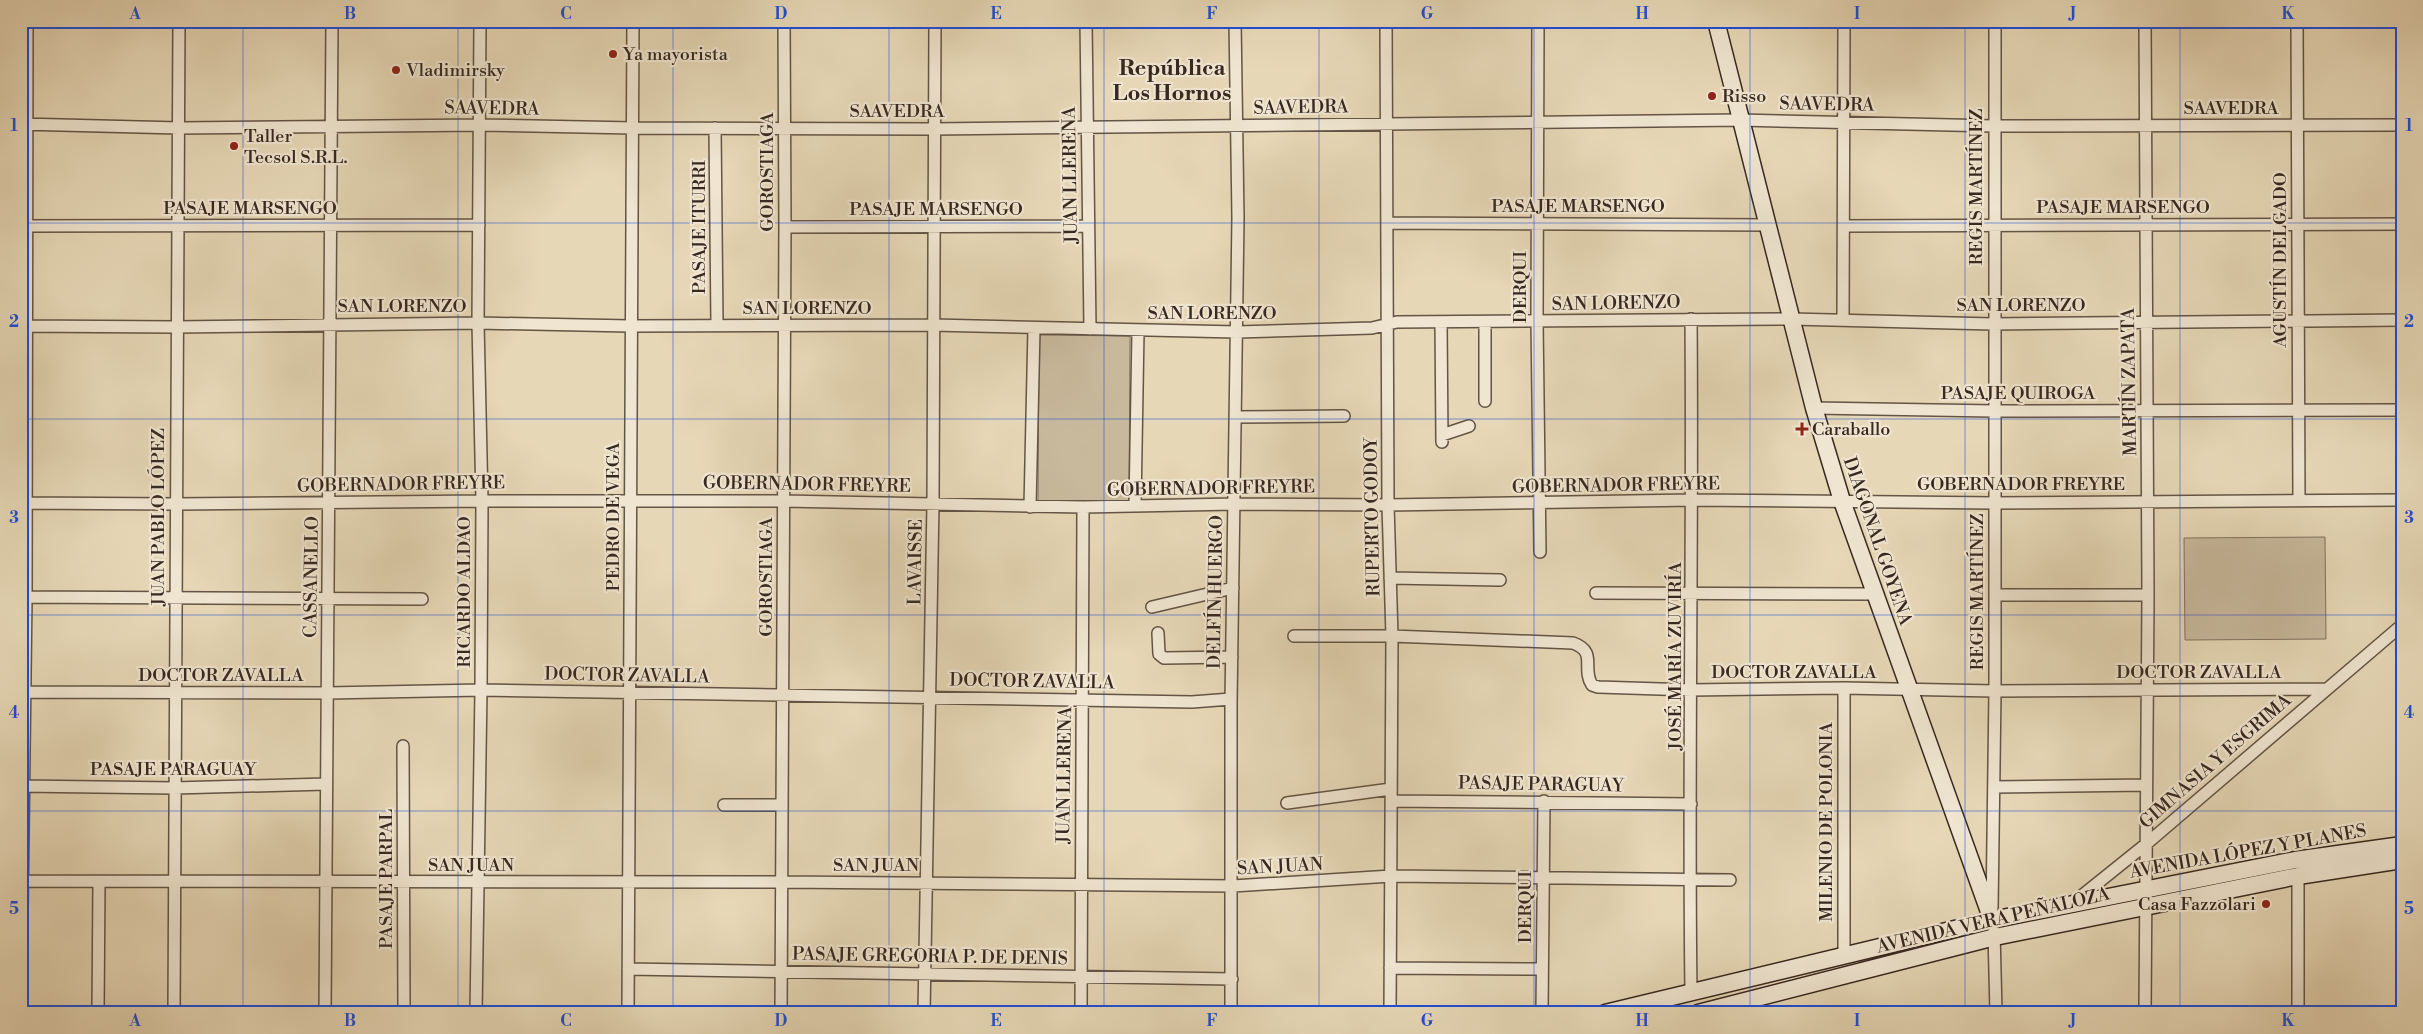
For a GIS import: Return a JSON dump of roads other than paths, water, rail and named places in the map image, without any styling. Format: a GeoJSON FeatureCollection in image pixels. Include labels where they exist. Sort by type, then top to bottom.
{"type":"FeatureCollection","features":[{"type":"Feature","properties":{"kind":"main road","name":"DIAGONAL GOYENA"},"geometry":{"type":"LineString","coordinates":[[1716,21],[1814,408],[1842,501],[1908,690],[1992,920]]}},
{"type":"Feature","properties":{"kind":"main road","name":"AVENIDA LÓPEZ Y PLANES"},"geometry":{"type":"LineString","coordinates":[[2073,903],[2294,860],[2402,845]]}},
{"type":"Feature","properties":{"kind":"main road","name":"AVENIDA LÓPEZ Y PLANES"},"geometry":{"type":"LineString","coordinates":[[2298,876],[2402,860]]}},
{"type":"Feature","properties":{"kind":"main road","name":"AVENIDA VERA PEÑALOZA"},"geometry":{"type":"LineString","coordinates":[[1698,1013],[1995,937],[2298,876]]}},
{"type":"Feature","properties":{"kind":"main road","name":"AVENIDA VERA PEÑALOZA"},"geometry":{"type":"LineString","coordinates":[[1605,1013],[1992,920],[2073,903]]}},
{"type":"Feature","properties":{"kind":"street"},"geometry":{"type":"LineString","coordinates":[[21,988],[24,124],[27,21]]}},
{"type":"Feature","properties":{"kind":"street","name":"JUAN PABLO LÓPEZ"},"geometry":{"type":"LineString","coordinates":[[174,1013],[174,693],[179,21]]}},
{"type":"Feature","properties":{"kind":"street","name":"CASSANELLO"},"geometry":{"type":"LineString","coordinates":[[325,1013],[327,599],[330,502],[329,226],[332,21]]}},
{"type":"Feature","properties":{"kind":"street","name":"RICARDO ALDAO"},"geometry":{"type":"LineString","coordinates":[[476,1013],[482,501],[478,323],[481,125],[480,21]]}},
{"type":"Feature","properties":{"kind":"street","name":"PEDRO DE VEGA"},"geometry":{"type":"LineString","coordinates":[[628,1013],[633,21]]}},
{"type":"Feature","properties":{"kind":"street","name":"GOROSTIAGA"},"geometry":{"type":"LineString","coordinates":[[780,1013],[784,501],[784,21]]}},
{"type":"Feature","properties":{"kind":"street","name":"LAVAISSE"},"geometry":{"type":"LineString","coordinates":[[924,1013],[933,503],[935,21]]}},
{"type":"Feature","properties":{"kind":"street","name":"JUAN LLERENA"},"geometry":{"type":"LineString","coordinates":[[1086,21],[1090,329]]}},
{"type":"Feature","properties":{"kind":"street","name":"DELFÍN HUERGO"},"geometry":{"type":"LineString","coordinates":[[1232,1013],[1231,699],[1237,332],[1235,21]]}},
{"type":"Feature","properties":{"kind":"street","name":"RUPERTO GODOY"},"geometry":{"type":"LineString","coordinates":[[1386,21],[1388,505],[1392,636],[1390,1013]]}},
{"type":"Feature","properties":{"kind":"street","name":"DERQUI"},"geometry":{"type":"LineString","coordinates":[[1538,21],[1537,321],[1541,504],[1540,552]]}},
{"type":"Feature","properties":{"kind":"street"},"geometry":{"type":"LineString","coordinates":[[1843,320],[1844,21]]}},
{"type":"Feature","properties":{"kind":"street","name":"REGIS MARTÍNEZ"},"geometry":{"type":"LineString","coordinates":[[1995,21],[1993,225],[1995,691],[1992,920],[1995,937],[1996,1013]]}},
{"type":"Feature","properties":{"kind":"street","name":"MARTÍN ZAPATA"},"geometry":{"type":"LineString","coordinates":[[2145,21],[2145,322],[2148,595],[2145,1013]]}},
{"type":"Feature","properties":{"kind":"street","name":"AGUSTÍN DELGADO"},"geometry":{"type":"LineString","coordinates":[[2297,21],[2299,500]]}},
{"type":"Feature","properties":{"kind":"street","name":"SAAVEDRA"},"geometry":{"type":"LineString","coordinates":[[24,124],[179,128],[481,125],[633,128],[934,129],[1538,124],[1740,120],[1994,126],[2402,125]]}},
{"type":"Feature","properties":{"kind":"street","name":"PASAJE ITURRI"},"geometry":{"type":"LineString","coordinates":[[715,128],[717,325]]}},
{"type":"Feature","properties":{"kind":"street","name":"PASAJE MARSENGO"},"geometry":{"type":"LineString","coordinates":[[1388,223],[1538,222],[1768,225]]}},
{"type":"Feature","properties":{"kind":"street","name":"PASAJE MARSENGO"},"geometry":{"type":"LineString","coordinates":[[1844,226],[2402,224]]}},
{"type":"Feature","properties":{"kind":"street","name":"PASAJE MARSENGO"},"geometry":{"type":"LineString","coordinates":[[24,225],[479,225]]}},
{"type":"Feature","properties":{"kind":"street","name":"PASAJE MARSENGO"},"geometry":{"type":"LineString","coordinates":[[785,226],[1088,226]]}},
{"type":"Feature","properties":{"kind":"street","name":"SAN LORENZO"},"geometry":{"type":"LineString","coordinates":[[23,326],[176,327],[478,323],[630,326],[933,326],[1237,332],[1372,328],[1397,322],[1791,319],[1994,324],[2402,320]]}},
{"type":"Feature","properties":{"kind":"street","name":"JOSÉ MARÍA ZUVIRÍA"},"geometry":{"type":"LineString","coordinates":[[1691,320],[1693,500],[1691,992]]}},
{"type":"Feature","properties":{"kind":"street"},"geometry":{"type":"LineString","coordinates":[[1441,322],[1442,439],[1469,426]]}},
{"type":"Feature","properties":{"kind":"street"},"geometry":{"type":"LineString","coordinates":[[1485,322],[1485,401]]}},
{"type":"Feature","properties":{"kind":"street"},"geometry":{"type":"LineString","coordinates":[[1030,507],[1034,328]]}},
{"type":"Feature","properties":{"kind":"street"},"geometry":{"type":"LineString","coordinates":[[1135,506],[1138,331]]}},
{"type":"Feature","properties":{"kind":"street","name":"PASAJE QUIROGA"},"geometry":{"type":"LineString","coordinates":[[1814,408],[1994,411],[2402,410]]}},
{"type":"Feature","properties":{"kind":"street"},"geometry":{"type":"LineString","coordinates":[[1236,416],[1344,416]]}},
{"type":"Feature","properties":{"kind":"street","name":"GOBERNADOR FREYRE"},"geometry":{"type":"LineString","coordinates":[[24,502],[176,504],[631,500],[933,503],[1083,508],[1234,504],[1541,504],[1693,500],[1994,503],[2402,500]]}},
{"type":"Feature","properties":{"kind":"street","name":"JUAN LLERENA"},"geometry":{"type":"LineString","coordinates":[[1080,1013],[1083,508]]}},
{"type":"Feature","properties":{"kind":"street"},"geometry":{"type":"LineString","coordinates":[[1390,578],[1500,580]]}},
{"type":"Feature","properties":{"kind":"street"},"geometry":{"type":"LineString","coordinates":[[1152,607],[1233,588]]}},
{"type":"Feature","properties":{"kind":"street"},"geometry":{"type":"LineString","coordinates":[[1596,593],[1874,594]]}},
{"type":"Feature","properties":{"kind":"street"},"geometry":{"type":"LineString","coordinates":[[1995,595],[2148,595]]}},
{"type":"Feature","properties":{"kind":"street"},"geometry":{"type":"LineString","coordinates":[[23,597],[422,599]]}},
{"type":"Feature","properties":{"kind":"street","name":"GIMNASIA Y ESGRIMA"},"geometry":{"type":"LineString","coordinates":[[2073,903],[2145,845],[2402,625]]}},
{"type":"Feature","properties":{"kind":"street"},"geometry":{"type":"LineString","coordinates":[[1158,633],[1159,654],[1164,658],[1232,657]]}},
{"type":"Feature","properties":{"kind":"street","name":"DOCTOR ZAVALLA"},"geometry":{"type":"LineString","coordinates":[[1294,636],[1392,636],[1573,643],[1582,646],[1588,655],[1589,680],[1592,685],[1691,690],[1844,688],[1995,691],[2326,689]]}},
{"type":"Feature","properties":{"kind":"street","name":"MILENIO DE POLONIA"},"geometry":{"type":"LineString","coordinates":[[1844,688],[1844,957]]}},
{"type":"Feature","properties":{"kind":"street","name":"DOCTOR ZAVALLA"},"geometry":{"type":"LineString","coordinates":[[23,692],[328,693],[481,690],[630,694],[1082,698],[1192,702],[1231,699]]}},
{"type":"Feature","properties":{"kind":"street","name":"PASAJE PARPAL"},"geometry":{"type":"LineString","coordinates":[[402,746],[404,1013]]}},
{"type":"Feature","properties":{"kind":"street","name":"PASAJE PARAGUAY"},"geometry":{"type":"LineString","coordinates":[[23,786],[174,788],[326,784]]}},
{"type":"Feature","properties":{"kind":"street"},"geometry":{"type":"LineString","coordinates":[[1994,787],[2146,785]]}},
{"type":"Feature","properties":{"kind":"street"},"geometry":{"type":"LineString","coordinates":[[1286,803],[1391,789]]}},
{"type":"Feature","properties":{"kind":"street","name":"PASAJE PARAGUAY"},"geometry":{"type":"LineString","coordinates":[[1391,801],[1544,801],[1692,804]]}},
{"type":"Feature","properties":{"kind":"street","name":"DERQUI"},"geometry":{"type":"LineString","coordinates":[[1542,1013],[1544,801]]}},
{"type":"Feature","properties":{"kind":"street"},"geometry":{"type":"LineString","coordinates":[[724,804],[782,805]]}},
{"type":"Feature","properties":{"kind":"street","name":"SAN JUAN"},"geometry":{"type":"LineString","coordinates":[[22,881],[782,882],[1233,886],[1391,876],[1542,876],[1730,880]]}},
{"type":"Feature","properties":{"kind":"street"},"geometry":{"type":"LineString","coordinates":[[2298,876],[2298,1013]]}},
{"type":"Feature","properties":{"kind":"street"},"geometry":{"type":"LineString","coordinates":[[98,1013],[99,882]]}},
{"type":"Feature","properties":{"kind":"street"},"geometry":{"type":"LineString","coordinates":[[1390,968],[1542,969]]}},
{"type":"Feature","properties":{"kind":"street","name":"PASAJE GREGORIA P. DE DENIS"},"geometry":{"type":"LineString","coordinates":[[628,969],[1232,979]]}},
{"type":"Feature","properties":{"kind":"place","name":"Ya mayorista"},"geometry":{"type":"Point","coordinates":[613,54]}},
{"type":"Feature","properties":{"kind":"place","name":"Vladimirsky"},"geometry":{"type":"Point","coordinates":[396,70]}},
{"type":"Feature","properties":{"kind":"place","name":"Risso"},"geometry":{"type":"Point","coordinates":[1712,96]}},
{"type":"Feature","properties":{"kind":"place","name":"Taller Tecsol S.R.L."},"geometry":{"type":"Point","coordinates":[234,146]}},
{"type":"Feature","properties":{"kind":"place","name":"Caraballo"},"geometry":{"type":"Point","coordinates":[1802,429]}},
{"type":"Feature","properties":{"kind":"place","name":"Casa Fazzolari"},"geometry":{"type":"Point","coordinates":[2266,904]}},
{"type":"Feature","properties":{"kind":"district","name":"República Los Hornos"},"geometry":{"type":"Point","coordinates":[1172,80]}}]}
